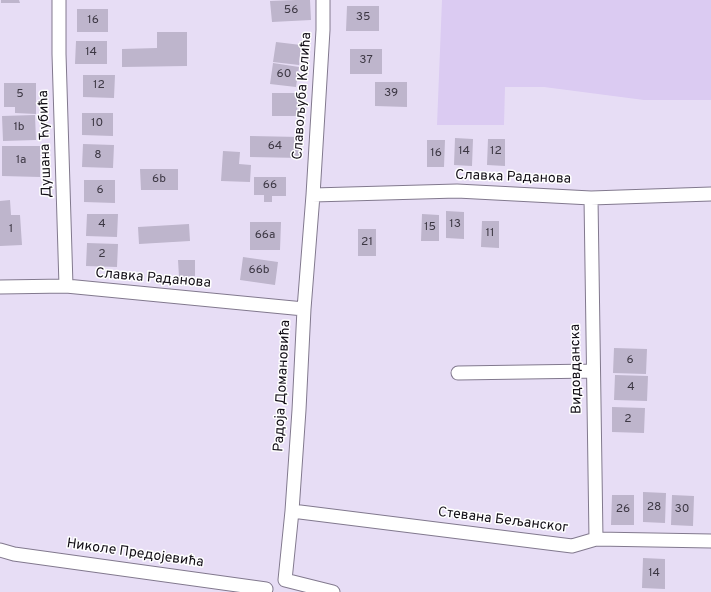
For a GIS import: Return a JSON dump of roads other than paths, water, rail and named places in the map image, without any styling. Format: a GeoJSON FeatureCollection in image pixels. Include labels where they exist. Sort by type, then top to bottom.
{"type":"FeatureCollection","features":[{"type":"Feature","properties":{"kind":"street","name":"Душана Ћубића"},"geometry":{"type":"LineString","coordinates":[[58,0],[66,286]]}},
{"type":"Feature","properties":{"kind":"street","name":"Славољуба Келића"},"geometry":{"type":"LineString","coordinates":[[313,195],[323,30],[323,0]]}},
{"type":"Feature","properties":{"kind":"street","name":"Славка Раданова"},"geometry":{"type":"LineString","coordinates":[[313,195],[457,192],[591,198],[711,194]]}},
{"type":"Feature","properties":{"kind":"street","name":"Радоја Домановића"},"geometry":{"type":"LineString","coordinates":[[285,580],[292,512],[304,309],[313,195]]}},
{"type":"Feature","properties":{"kind":"street","name":"Видовданска"},"geometry":{"type":"LineString","coordinates":[[591,198],[596,539]]}},
{"type":"Feature","properties":{"kind":"street","name":"Славка Раданова"},"geometry":{"type":"LineString","coordinates":[[0,287],[66,286],[304,309]]}},
{"type":"Feature","properties":{"kind":"street"},"geometry":{"type":"LineString","coordinates":[[458,373],[593,371]]}},
{"type":"Feature","properties":{"kind":"street","name":"Стевана Бељанског"},"geometry":{"type":"LineString","coordinates":[[292,512],[572,546],[596,539],[711,541]]}},
{"type":"Feature","properties":{"kind":"street","name":"Николе Предојевића"},"geometry":{"type":"LineString","coordinates":[[0,550],[14,554],[266,590]]}},
{"type":"Feature","properties":{"kind":"street"},"geometry":{"type":"LineString","coordinates":[[266,590],[280,584],[285,580],[333,592]]}}]}
